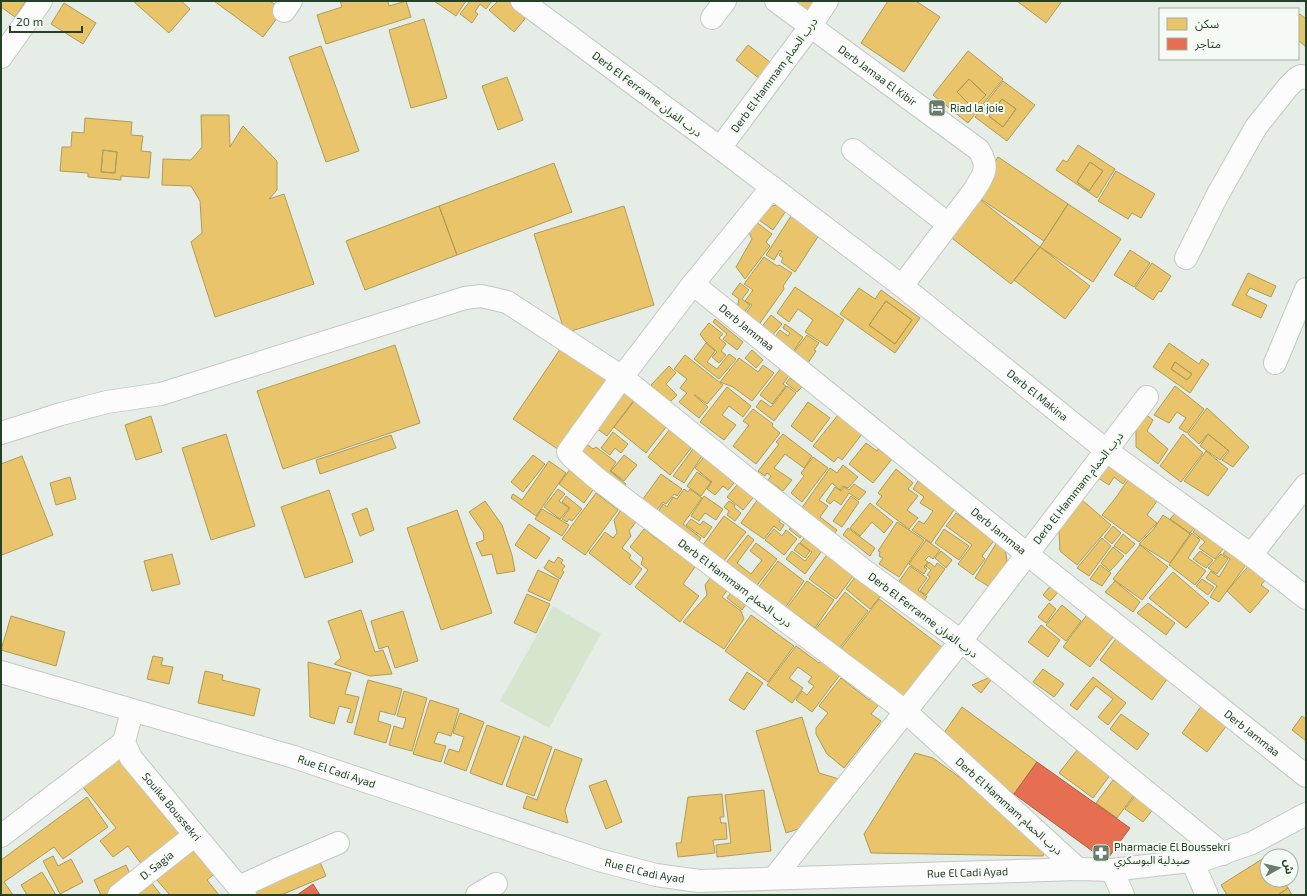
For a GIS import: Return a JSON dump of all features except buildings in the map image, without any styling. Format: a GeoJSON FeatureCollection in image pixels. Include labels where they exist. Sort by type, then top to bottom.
{"type":"FeatureCollection","features":[{"type":"Feature","properties":{"kind":"street"},"geometry":{"type":"LineString","coordinates":[[1,57],[41,1]]}},
{"type":"Feature","properties":{"kind":"street","name":"Derb El Ferranne درب الفران"},"geometry":{"type":"LineString","coordinates":[[522,1],[772,187]]}},
{"type":"Feature","properties":{"kind":"street"},"geometry":{"type":"LineString","coordinates":[[712,18],[724,1]]}},
{"type":"Feature","properties":{"kind":"street","name":"Derb Jamaa El Kibir"},"geometry":{"type":"LineString","coordinates":[[776,1],[979,150],[985,160],[984,175],[948,224]]}},
{"type":"Feature","properties":{"kind":"street","name":"Derb El Hammam درب الحمام"},"geometry":{"type":"LineString","coordinates":[[720,148],[827,1]]}},
{"type":"Feature","properties":{"kind":"street"},"geometry":{"type":"LineString","coordinates":[[1186,258],[1218,194],[1256,127],[1297,78],[1301,76],[1306,78]]}},
{"type":"Feature","properties":{"kind":"street"},"geometry":{"type":"LineString","coordinates":[[853,150],[948,224],[902,286]]}},
{"type":"Feature","properties":{"kind":"street"},"geometry":{"type":"LineString","coordinates":[[622,377],[693,284],[772,187]]}},
{"type":"Feature","properties":{"kind":"street","name":"Derb El Makina"},"geometry":{"type":"LineString","coordinates":[[772,187],[902,286],[1107,451],[1251,555],[1306,598]]}},
{"type":"Feature","properties":{"kind":"street","name":"Derb Jammaa"},"geometry":{"type":"LineString","coordinates":[[693,284],[1027,554],[1306,776]]}},
{"type":"Feature","properties":{"kind":"street"},"geometry":{"type":"LineString","coordinates":[[1275,363],[1306,290]]}},
{"type":"Feature","properties":{"kind":"street","name":"Derb El Ferranne درب الفران"},"geometry":{"type":"LineString","coordinates":[[1,433],[61,414],[107,402],[161,394],[465,298],[481,296],[507,302],[622,377],[760,489],[866,572],[961,641],[1223,854]]}},
{"type":"Feature","properties":{"kind":"street","name":"Derb El Hammam درب الحمام"},"geometry":{"type":"LineString","coordinates":[[622,377],[568,452],[572,457],[905,711],[1078,869]]}},
{"type":"Feature","properties":{"kind":"street","name":"Derb El Hammam درب الحمام"},"geometry":{"type":"LineString","coordinates":[[774,878],[961,641],[1148,397]]}},
{"type":"Feature","properties":{"kind":"street"},"geometry":{"type":"LineString","coordinates":[[1251,555],[1306,485]]}},
{"type":"Feature","properties":{"kind":"street","name":"Rue El Cadi Ayad"},"geometry":{"type":"LineString","coordinates":[[1,672],[294,757],[599,860],[656,875],[691,888],[774,878],[1078,869],[1112,870],[1192,861],[1223,854],[1252,843],[1306,814]]}},
{"type":"Feature","properties":{"kind":"street"},"geometry":{"type":"LineString","coordinates":[[1,836],[124,742],[132,710]]}},
{"type":"Feature","properties":{"kind":"street","name":"Souika Boussekri"},"geometry":{"type":"LineString","coordinates":[[124,742],[131,758],[242,891]]}},
{"type":"Feature","properties":{"kind":"street","name":"D. Sagia"},"geometry":{"type":"LineString","coordinates":[[119,895],[195,835]]}},
{"type":"Feature","properties":{"kind":"street"},"geometry":{"type":"LineString","coordinates":[[242,891],[280,868],[338,843]]}},
{"type":"Feature","properties":{"kind":"street"},"geometry":{"type":"LineString","coordinates":[[1192,861],[1207,895]]}},
{"type":"Feature","properties":{"kind":"street"},"geometry":{"type":"LineString","coordinates":[[1112,870],[1123,895]]}},
{"type":"Feature","properties":{"kind":"street"},"geometry":{"type":"LineString","coordinates":[[477,895],[496,884]]}},
{"type":"Feature","properties":{"kind":"green space"},"geometry":{"type":"Polygon","coordinates":[[[553,606],[601,634],[549,728],[500,701],[553,606]]]}},
{"type":"Feature","properties":{"kind":"place","name":"Riad la joie"},"geometry":{"type":"Point","coordinates":[937,108]}},
{"type":"Feature","properties":{"kind":"place","name":"Pharmacie El Boussekri صيدلية البوسكري"},"geometry":{"type":"Point","coordinates":[1101,853]}}]}
